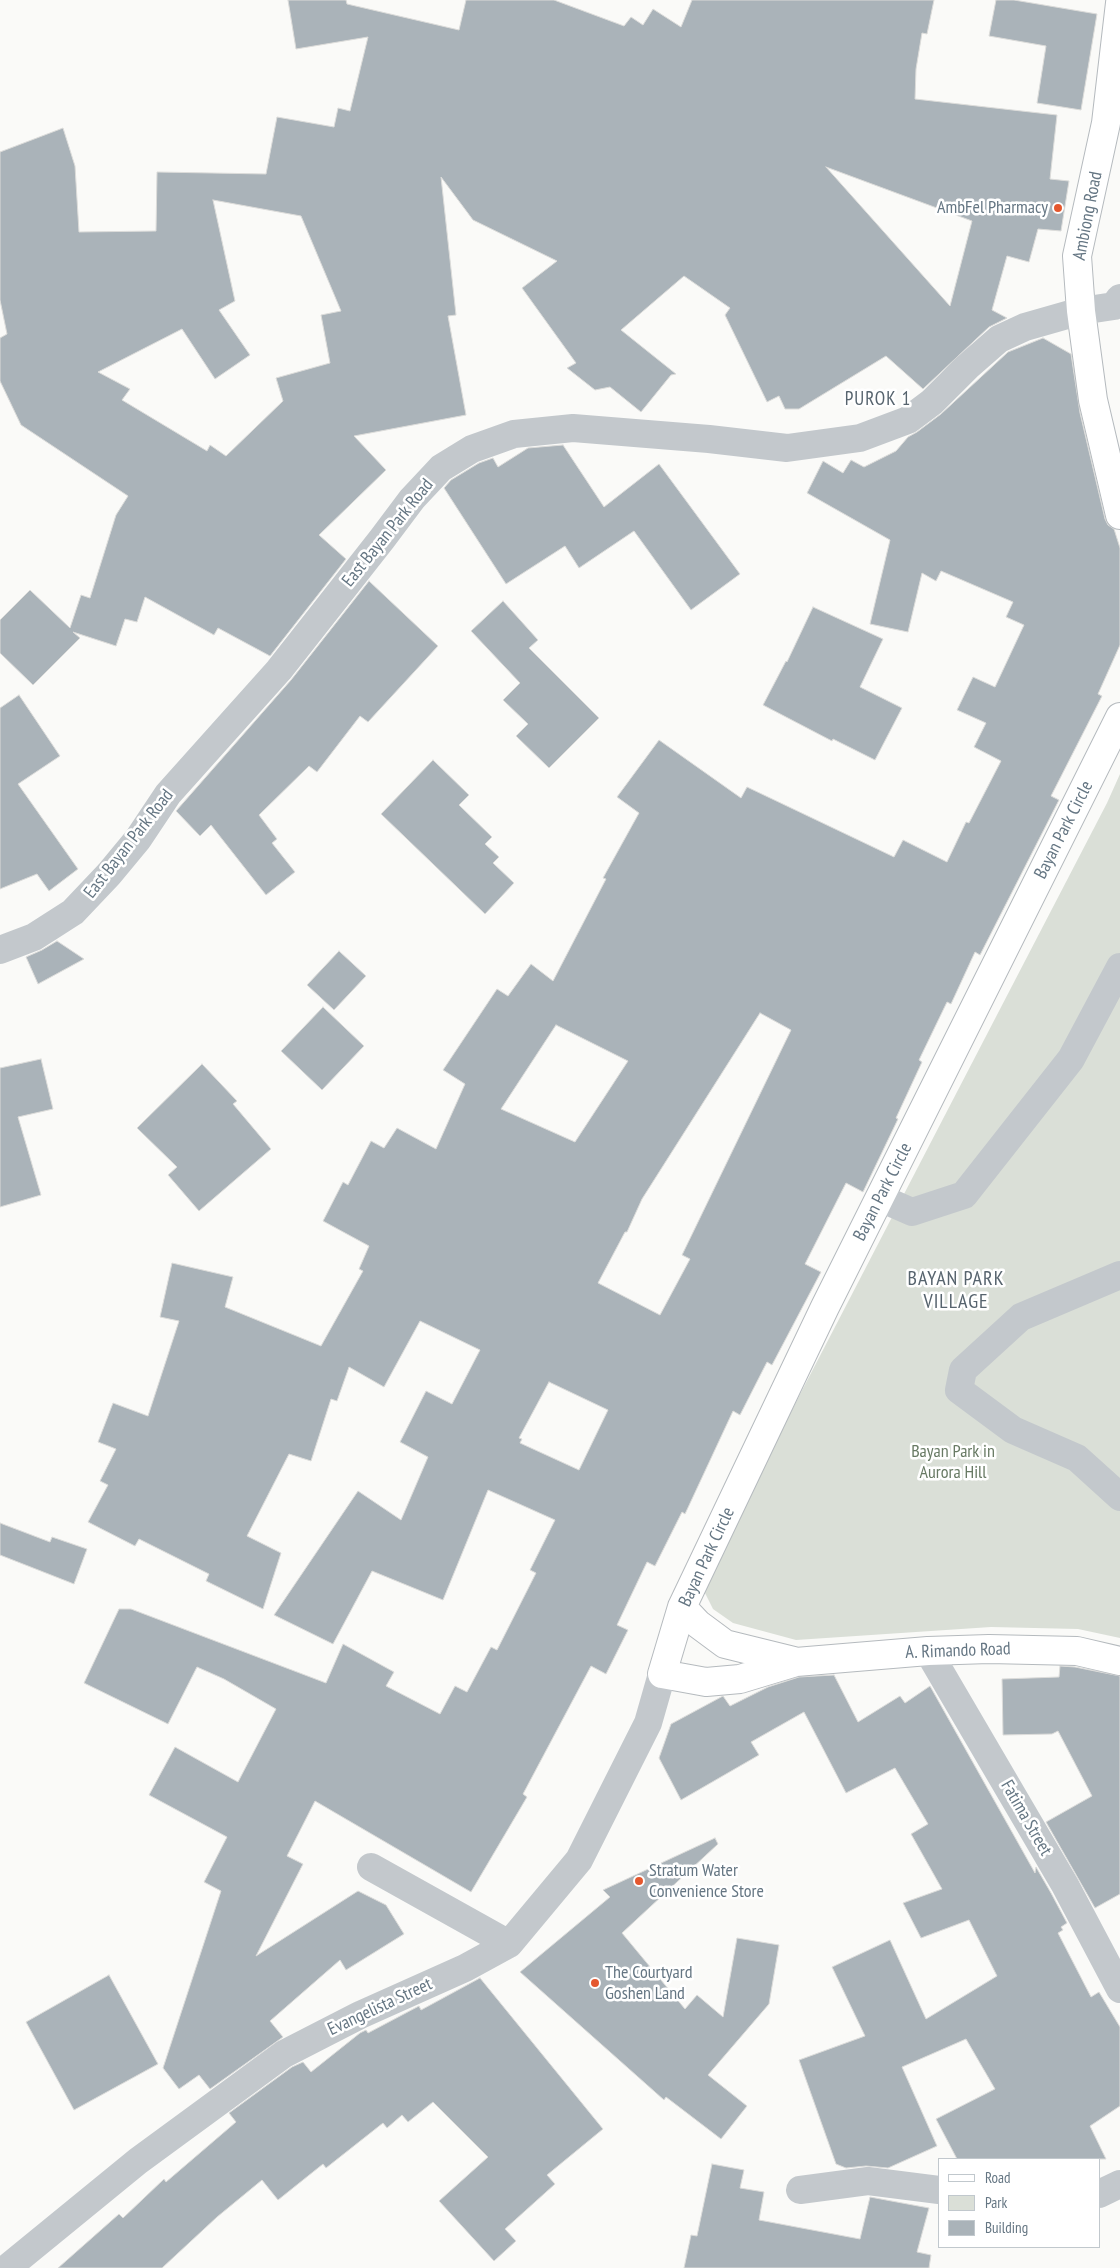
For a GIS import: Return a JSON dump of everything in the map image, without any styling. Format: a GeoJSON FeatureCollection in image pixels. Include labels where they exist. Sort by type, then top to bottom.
{"type":"FeatureCollection","features":[{"type":"Feature","properties":{"kind":"main road","name":"Ambiong Road"},"geometry":{"type":"LineString","coordinates":[[1120,3],[1106,123],[1077,256],[1081,311],[1093,400],[1120,515]]}},
{"type":"Feature","properties":{"kind":"main road","name":"Bayan Park Circle"},"geometry":{"type":"LineString","coordinates":[[662,1674],[682,1607],[825,1307],[1117,731]]}},
{"type":"Feature","properties":{"kind":"main road","name":"A. Rimando Road"},"geometry":{"type":"LineString","coordinates":[[682,1607],[698,1624],[725,1644],[796,1662]]}},
{"type":"Feature","properties":{"kind":"main road","name":"A. Rimando Road"},"geometry":{"type":"LineString","coordinates":[[662,1674],[706,1682],[740,1679],[796,1662],[928,1651],[989,1649],[1077,1650],[1120,1661]]}},
{"type":"Feature","properties":{"kind":"street","name":"East Bayan Park Road"},"geometry":{"type":"LineString","coordinates":[[0,950],[34,938],[73,912],[109,874],[138,839],[168,794],[279,670],[412,499],[441,468],[465,454],[494,440],[514,434],[572,428],[710,439],[787,448],[860,438],[908,420],[932,402],[967,367],[999,339],[1025,327],[1081,311],[1114,306],[1120,298]]}},
{"type":"Feature","properties":{"kind":"street"},"geometry":{"type":"LineString","coordinates":[[880,1198],[912,1212],[964,1195],[1071,1059],[1120,967]]}},
{"type":"Feature","properties":{"kind":"street"},"geometry":{"type":"LineString","coordinates":[[1120,1275],[1021,1317],[964,1370],[959,1390],[1013,1430],[1077,1458],[1120,1497]]}},
{"type":"Feature","properties":{"kind":"street","name":"Fatima Street"},"geometry":{"type":"LineString","coordinates":[[928,1651],[1065,1885],[1120,1989]]}},
{"type":"Feature","properties":{"kind":"street","name":"Evangelista Street"},"geometry":{"type":"LineString","coordinates":[[8,2268],[138,2161],[284,2054],[360,2015],[465,1968],[508,1944],[579,1860],[648,1723],[662,1674]]}},
{"type":"Feature","properties":{"kind":"street"},"geometry":{"type":"LineString","coordinates":[[371,1867],[508,1944]]}},
{"type":"Feature","properties":{"kind":"street"},"geometry":{"type":"LineString","coordinates":[[800,2190],[868,2182],[938,2190]]}},
{"type":"Feature","properties":{"kind":"street"},"geometry":{"type":"LineString","coordinates":[[1100,2194],[1120,2184]]}},
{"type":"Feature","properties":{"kind":"green space","name":"Bayan Park in Aurora Hill"},"geometry":{"type":"Polygon","coordinates":[[[1120,774],[1120,1638],[1078,1629],[991,1627],[796,1640],[733,1623],[713,1609],[701,1585],[1107,803],[1120,774]]]}},
{"type":"Feature","properties":{"kind":"building"},"geometry":{"type":"Polygon","coordinates":[[[288,0],[346,0],[347,4],[459,30],[466,0],[554,0],[624,26],[631,17],[643,25],[653,9],[681,27],[692,0],[934,0],[927,34],[922,33],[916,69],[915,99],[1057,115],[1050,179],[1069,181],[1061,231],[1038,229],[1029,262],[1007,256],[992,310],[1007,318],[989,327],[923,389],[886,356],[799,409],[785,409],[779,396],[767,402],[725,315],[730,308],[684,276],[621,330],[676,374],[671,375],[641,412],[610,387],[595,390],[567,368],[576,363],[522,288],[557,261],[473,220],[441,177],[456,315],[448,316],[466,415],[354,436],[386,470],[319,535],[346,559],[270,656],[218,628],[214,635],[145,597],[137,622],[125,619],[116,646],[73,632],[80,638],[33,685],[0,653],[0,620],[30,590],[70,628],[81,595],[90,598],[116,515],[128,496],[21,425],[0,381],[0,338],[7,334],[0,300],[0,152],[63,128],[75,166],[79,232],[156,231],[157,172],[266,174],[277,117],[334,127],[338,108],[350,111],[368,37],[296,49],[288,0]],[[826,167],[950,306],[972,221],[826,167]],[[213,200],[235,301],[219,310],[250,355],[215,379],[182,329],[98,372],[130,389],[122,400],[207,451],[210,445],[226,456],[283,401],[276,378],[330,363],[321,315],[341,311],[301,216],[213,200]]]}},
{"type":"Feature","properties":{"kind":"building"},"geometry":{"type":"Polygon","coordinates":[[[996,0],[1014,0],[1097,14],[1081,110],[1037,103],[1046,46],[989,36],[996,0]]]}},
{"type":"Feature","properties":{"kind":"building"},"geometry":{"type":"Polygon","coordinates":[[[1043,338],[1071,354],[1080,413],[1105,519],[1108,525],[1114,529],[1120,548],[1120,645],[1098,694],[1102,696],[1051,796],[1059,800],[980,955],[975,952],[951,1004],[947,1002],[919,1060],[922,1062],[896,1118],[898,1119],[863,1192],[846,1183],[805,1264],[821,1272],[772,1365],[767,1362],[740,1415],[733,1411],[685,1514],[682,1512],[655,1566],[647,1562],[617,1625],[628,1630],[606,1674],[591,1666],[523,1794],[527,1797],[471,1892],[315,1801],[287,1856],[303,1864],[256,1956],[358,1891],[386,1905],[404,1934],[346,1970],[340,1960],[270,2021],[283,2037],[210,2089],[199,2075],[179,2089],[163,2068],[221,1891],[204,1882],[227,1837],[149,1795],[175,1747],[238,1782],[276,1709],[224,1679],[197,1667],[168,1724],[84,1683],[119,1609],[131,1609],[326,1683],[343,1644],[394,1672],[386,1686],[440,1714],[455,1686],[467,1692],[491,1647],[497,1650],[536,1573],[530,1570],[555,1520],[488,1490],[443,1600],[372,1571],[333,1644],[274,1615],[358,1491],[401,1520],[428,1457],[400,1442],[426,1391],[452,1404],[480,1350],[420,1321],[384,1387],[349,1367],[337,1401],[331,1399],[311,1461],[289,1454],[247,1536],[281,1553],[263,1609],[206,1581],[209,1574],[139,1539],[135,1546],[88,1522],[108,1485],[100,1481],[116,1449],[98,1442],[113,1403],[148,1416],[179,1321],[160,1317],[172,1263],[233,1277],[225,1307],[321,1346],[363,1271],[359,1269],[369,1246],[323,1221],[343,1182],[348,1185],[371,1141],[384,1148],[397,1128],[436,1149],[465,1084],[443,1070],[497,989],[508,996],[531,964],[553,981],[606,879],[603,878],[639,813],[617,797],[659,740],[741,798],[747,787],[894,857],[903,840],[947,862],[966,822],[969,823],[1001,761],[974,747],[986,723],[957,710],[973,677],[995,687],[1024,625],[1006,617],[1013,602],[941,571],[936,581],[922,573],[908,632],[870,624],[890,540],[807,493],[823,461],[843,473],[851,460],[864,467],[896,451],[908,437],[941,414],[1008,352],[1043,338]],[[760,1013],[642,1199],[627,1232],[625,1232],[598,1283],[660,1315],[690,1259],[682,1255],[791,1030],[760,1013]],[[556,1025],[501,1109],[575,1142],[628,1061],[556,1025]],[[549,1382],[519,1438],[522,1439],[520,1443],[579,1470],[608,1410],[549,1382]]]}},
{"type":"Feature","properties":{"kind":"building"},"geometry":{"type":"Polygon","coordinates":[[[563,445],[604,507],[659,464],[740,574],[691,610],[634,531],[579,568],[565,546],[506,584],[444,488],[451,480],[479,463],[493,458],[498,467],[528,448],[563,445]]]}},
{"type":"Feature","properties":{"kind":"building"},"geometry":{"type":"Polygon","coordinates":[[[369,581],[438,646],[368,722],[360,716],[317,772],[309,766],[259,815],[277,839],[272,843],[295,872],[266,895],[211,825],[200,836],[176,811],[291,680],[369,581]]]}},
{"type":"Feature","properties":{"kind":"building"},"geometry":{"type":"Polygon","coordinates":[[[503,601],[538,640],[529,648],[599,718],[549,768],[516,736],[528,724],[503,700],[520,683],[471,631],[503,601]]]}},
{"type":"Feature","properties":{"kind":"building"},"geometry":{"type":"Polygon","coordinates":[[[813,607],[883,639],[860,687],[902,708],[875,760],[833,739],[832,741],[763,705],[787,662],[813,607]]]}},
{"type":"Feature","properties":{"kind":"building"},"geometry":{"type":"Polygon","coordinates":[[[19,695],[60,756],[18,784],[78,869],[49,891],[37,874],[0,889],[0,708],[19,695]]]}},
{"type":"Feature","properties":{"kind":"building"},"geometry":{"type":"Polygon","coordinates":[[[433,760],[469,795],[459,805],[492,837],[485,844],[499,857],[493,863],[514,883],[485,914],[381,814],[433,760]]]}},
{"type":"Feature","properties":{"kind":"building"},"geometry":{"type":"Polygon","coordinates":[[[57,941],[84,959],[38,984],[26,957],[57,941]]]}},
{"type":"Feature","properties":{"kind":"building"},"geometry":{"type":"Polygon","coordinates":[[[339,951],[366,976],[334,1010],[307,985],[339,951]]]}},
{"type":"Feature","properties":{"kind":"building"},"geometry":{"type":"Polygon","coordinates":[[[323,1007],[364,1046],[322,1090],[281,1051],[323,1007]]]}},
{"type":"Feature","properties":{"kind":"building"},"geometry":{"type":"Polygon","coordinates":[[[41,1059],[53,1109],[18,1117],[41,1195],[0,1207],[0,1068],[41,1059]]]}},
{"type":"Feature","properties":{"kind":"building"},"geometry":{"type":"Polygon","coordinates":[[[202,1064],[237,1101],[233,1104],[271,1149],[199,1211],[168,1175],[177,1167],[137,1128],[202,1064]]]}},
{"type":"Feature","properties":{"kind":"building"},"geometry":{"type":"Polygon","coordinates":[[[0,1523],[50,1542],[52,1537],[87,1549],[74,1584],[0,1555],[0,1523]]]}},
{"type":"Feature","properties":{"kind":"building"},"geometry":{"type":"Polygon","coordinates":[[[1060,1666],[1120,1676],[1120,1894],[1095,1908],[1046,1822],[1092,1796],[1058,1731],[1052,1734],[1003,1735],[1002,1679],[1059,1677],[1060,1666]]]}},
{"type":"Feature","properties":{"kind":"building"},"geometry":{"type":"Polygon","coordinates":[[[834,1675],[858,1722],[900,1696],[905,1703],[930,1686],[1035,1873],[1036,1867],[1067,1923],[1061,1927],[1063,1930],[1058,1933],[1091,1997],[1099,1992],[1120,2027],[1120,2106],[1090,2126],[1106,2159],[956,2158],[936,2119],[995,2089],[966,2039],[902,2067],[937,2146],[888,2168],[866,2166],[846,2168],[836,2164],[799,2060],[865,2036],[832,1967],[890,1940],[926,2019],[997,1976],[969,1920],[921,1938],[903,1903],[942,1889],[911,1834],[928,1824],[895,1768],[846,1793],[804,1712],[751,1742],[759,1755],[681,1800],[659,1758],[671,1724],[723,1696],[730,1706],[768,1687],[799,1677],[834,1675]]]}},
{"type":"Feature","properties":{"kind":"building"},"geometry":{"type":"Polygon","coordinates":[[[715,1838],[718,1844],[622,1933],[685,2009],[697,1995],[723,2017],[737,1938],[779,1945],[769,2004],[708,2075],[747,2106],[721,2139],[666,2097],[664,2100],[520,1972],[610,1897],[603,1890],[715,1838]]]}},
{"type":"Feature","properties":{"kind":"building"},"geometry":{"type":"Polygon","coordinates":[[[109,1975],[158,2064],[74,2110],[26,2022],[109,1975]]]}},
{"type":"Feature","properties":{"kind":"building"},"geometry":{"type":"Polygon","coordinates":[[[480,1978],[603,2129],[547,2175],[555,2184],[505,2229],[516,2241],[494,2261],[439,2201],[488,2157],[433,2102],[408,2122],[402,2115],[387,2128],[383,2123],[326,2168],[323,2164],[278,2200],[262,2180],[217,2217],[162,2268],[58,2268],[119,2214],[123,2218],[164,2179],[166,2182],[236,2122],[229,2113],[292,2067],[303,2062],[311,2072],[360,2033],[366,2030],[368,2033],[419,2006],[421,2010],[480,1978]]]}},
{"type":"Feature","properties":{"kind":"building"},"geometry":{"type":"Polygon","coordinates":[[[712,2164],[744,2170],[740,2188],[764,2192],[759,2220],[860,2239],[870,2197],[929,2208],[917,2252],[931,2255],[929,2268],[684,2268],[691,2235],[697,2236],[712,2164]]]}},
{"type":"Feature","properties":{"kind":"place","name":"AmbFel Pharmacy"},"geometry":{"type":"Point","coordinates":[1058,208]}},
{"type":"Feature","properties":{"kind":"place","name":"Stratum Water Convenience Store"},"geometry":{"type":"Point","coordinates":[639,1881]}},
{"type":"Feature","properties":{"kind":"place","name":"The Courtyard Goshen Land"},"geometry":{"type":"Point","coordinates":[595,1983]}},
{"type":"Feature","properties":{"kind":"district","name":"PUROK 1"},"geometry":{"type":"Point","coordinates":[878,400]}},
{"type":"Feature","properties":{"kind":"district","name":"BAYAN PARK VILLAGE"},"geometry":{"type":"Point","coordinates":[956,1290]}}]}
